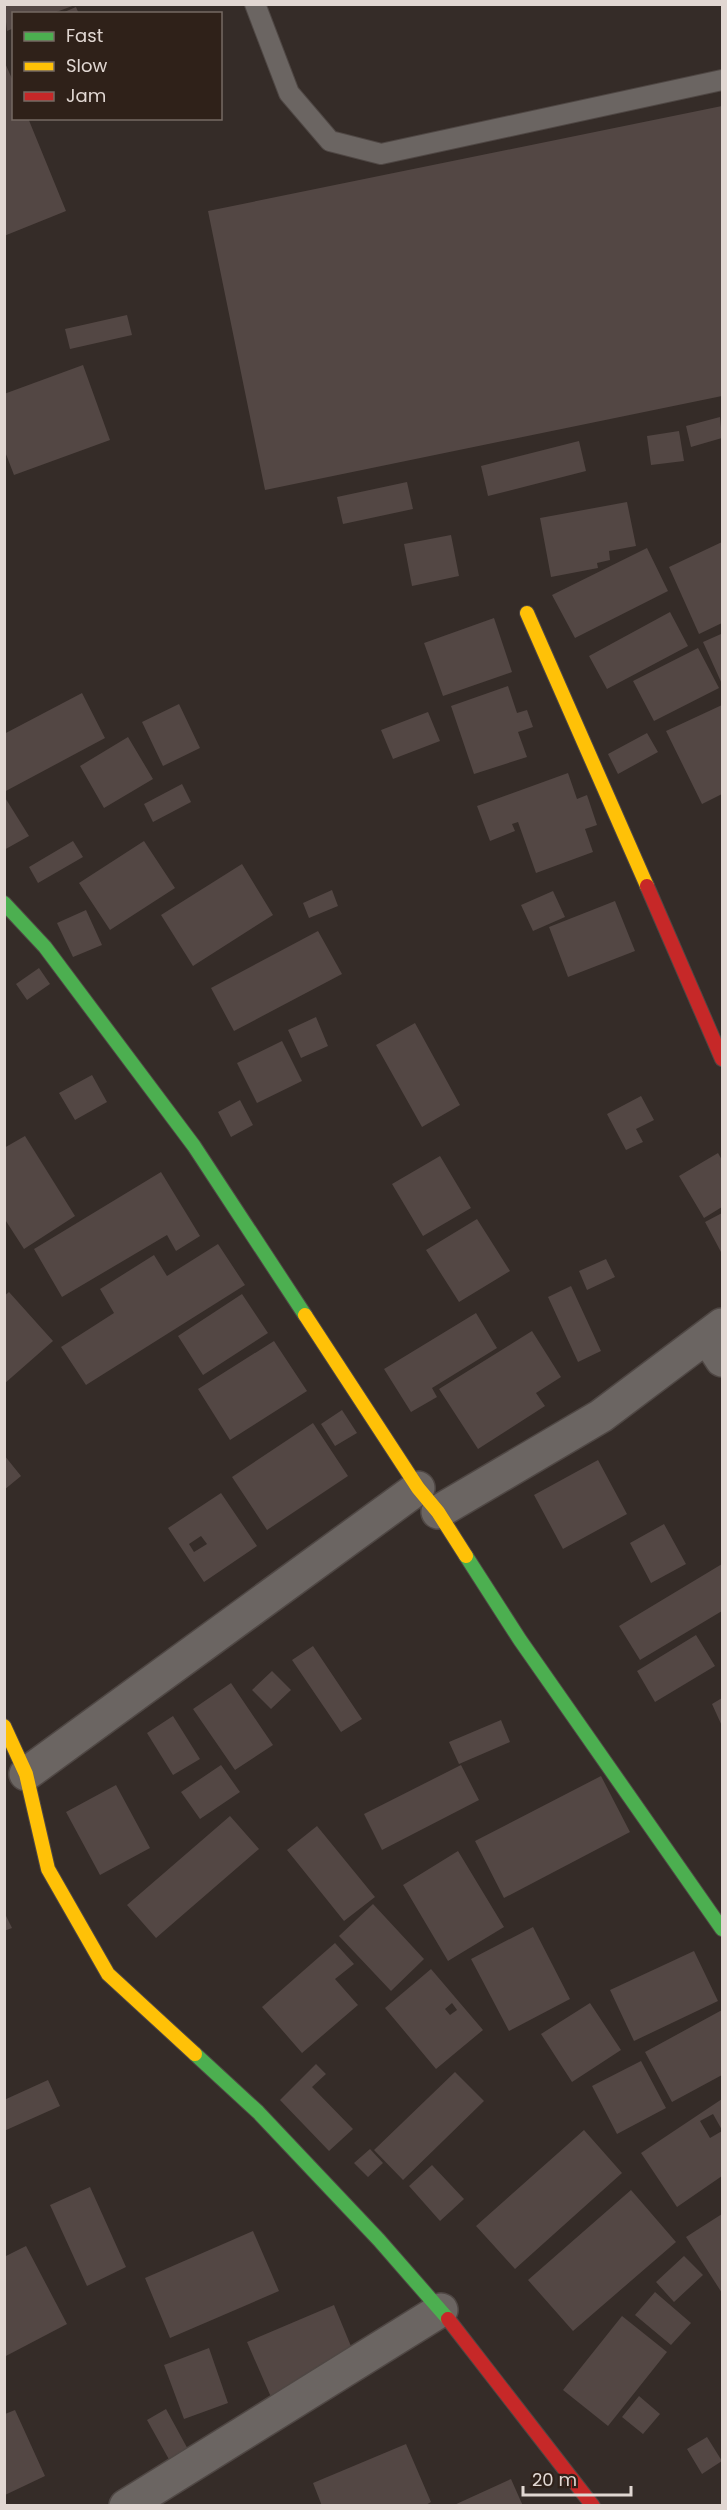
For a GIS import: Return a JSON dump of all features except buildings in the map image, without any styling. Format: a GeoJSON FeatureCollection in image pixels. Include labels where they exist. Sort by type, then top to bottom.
{"type":"FeatureCollection","features":[{"type":"Feature","properties":{"kind":"street"},"geometry":{"type":"LineString","coordinates":[[527,613],[723,1059]]}},
{"type":"Feature","properties":{"kind":"street"},"geometry":{"type":"LineString","coordinates":[[4,903],[45,947],[194,1146],[520,1640],[723,1929]]}},
{"type":"Feature","properties":{"kind":"street"},"geometry":{"type":"LineString","coordinates":[[26,1774],[428,1500],[601,1416],[717,1341]]}},
{"type":"Feature","properties":{"kind":"street"},"geometry":{"type":"LineString","coordinates":[[4,1726],[26,1774],[48,1869],[108,1974],[258,2112],[379,2240],[441,2310],[593,2505]]}},
{"type":"Feature","properties":{"kind":"street"},"geometry":{"type":"LineString","coordinates":[[126,2505],[441,2310]]}},
{"type":"Feature","properties":{"kind":"lane"},"geometry":{"type":"LineString","coordinates":[[255,4],[289,93],[330,141],[381,154],[723,80]]}},
{"type":"Feature","properties":{"kind":"traffic: fast"},"geometry":{"type":"LineString","coordinates":[[4,903],[45,947],[194,1146],[305,1315]]}},
{"type":"Feature","properties":{"kind":"traffic: fast"},"geometry":{"type":"LineString","coordinates":[[466,1556],[520,1640],[722,1929]]}},
{"type":"Feature","properties":{"kind":"traffic: fast"},"geometry":{"type":"LineString","coordinates":[[195,2054],[258,2112],[379,2240],[448,2319]]}},
{"type":"Feature","properties":{"kind":"traffic: slow"},"geometry":{"type":"LineString","coordinates":[[527,613],[647,886]]}},
{"type":"Feature","properties":{"kind":"traffic: slow"},"geometry":{"type":"LineString","coordinates":[[305,1315],[418,1488],[438,1512],[466,1556]]}},
{"type":"Feature","properties":{"kind":"traffic: slow"},"geometry":{"type":"LineString","coordinates":[[4,1726],[26,1774],[48,1869],[108,1974],[195,2054]]}},
{"type":"Feature","properties":{"kind":"traffic: jam"},"geometry":{"type":"LineString","coordinates":[[647,886],[722,1059]]}},
{"type":"Feature","properties":{"kind":"traffic: jam"},"geometry":{"type":"LineString","coordinates":[[448,2319],[593,2506]]}}]}
